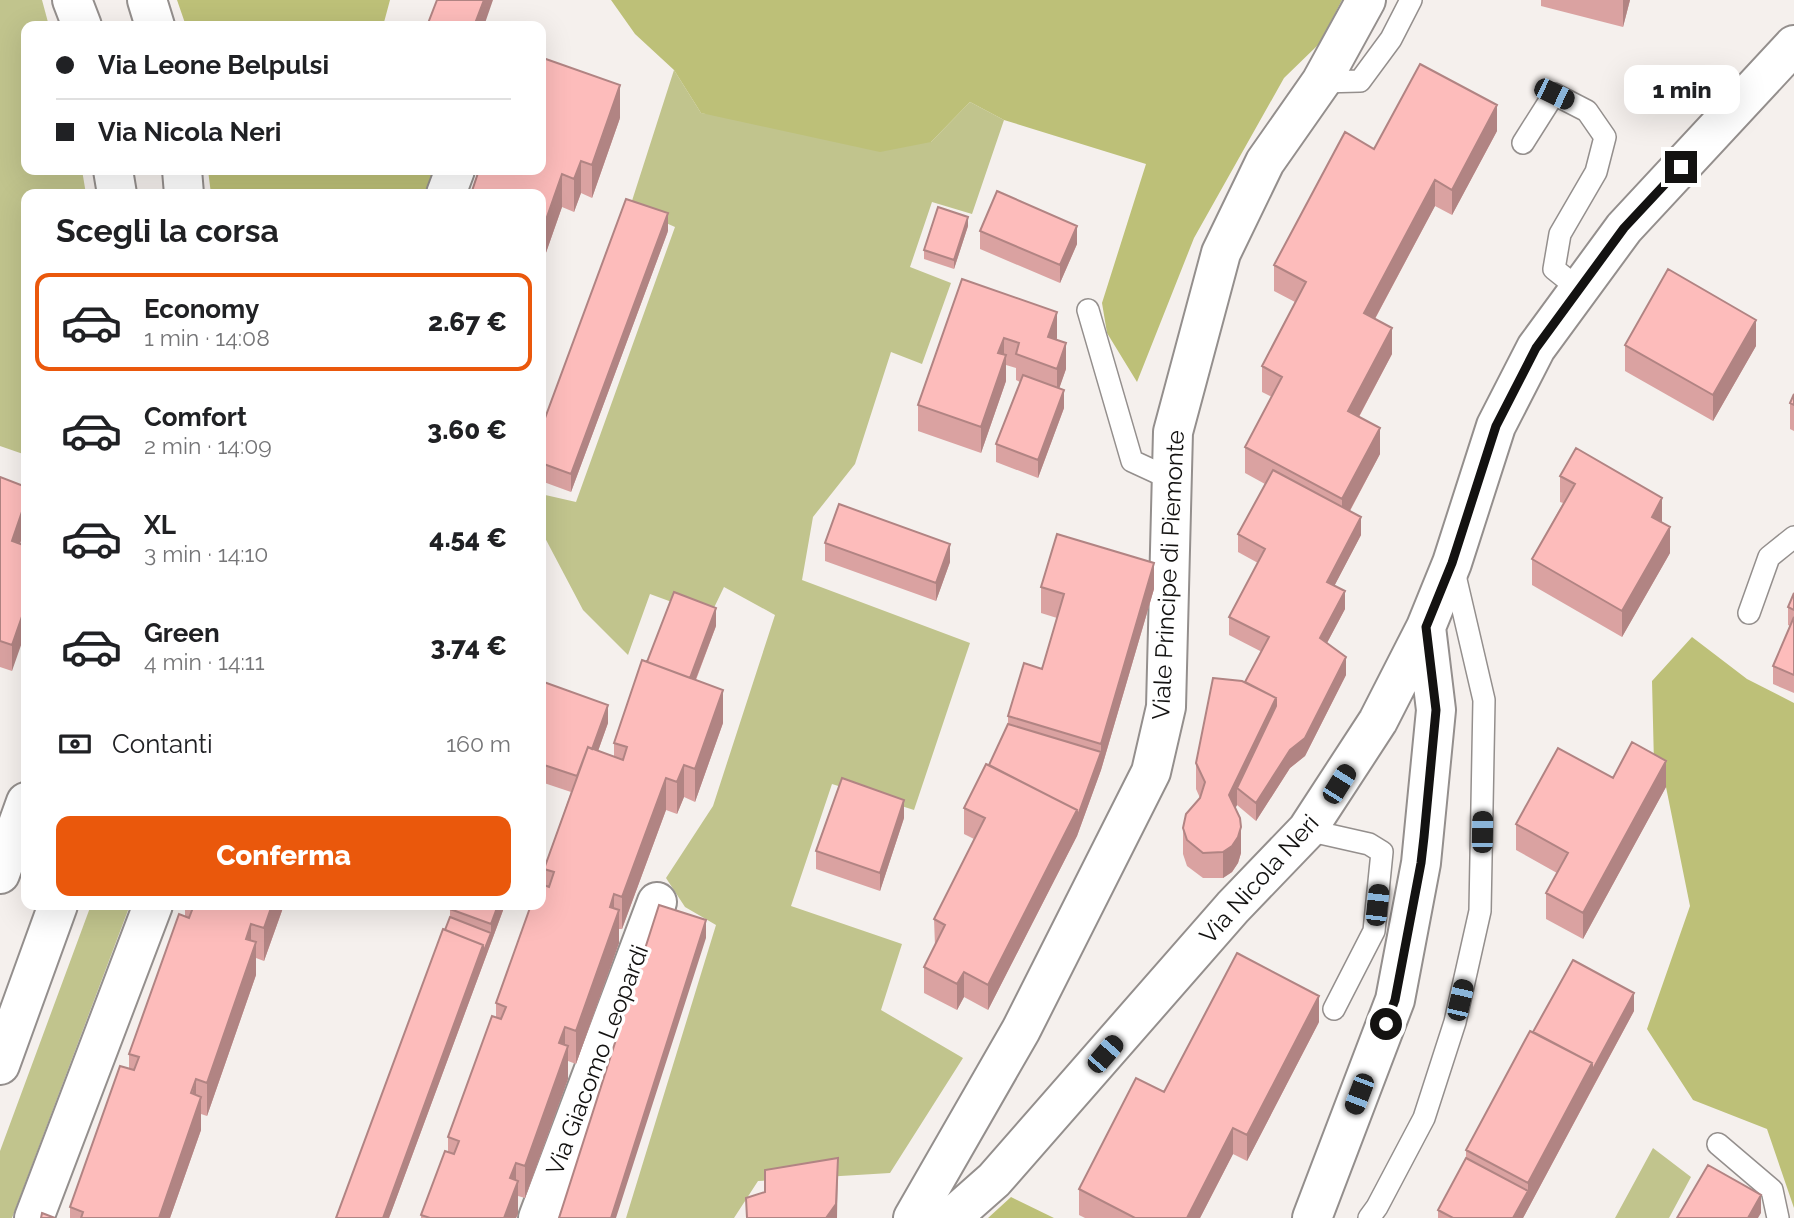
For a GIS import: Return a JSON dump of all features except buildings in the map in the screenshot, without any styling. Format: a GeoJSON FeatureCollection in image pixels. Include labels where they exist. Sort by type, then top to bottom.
{"type":"FeatureCollection","features":[{"type":"Feature","properties":{"kind":"street"},"geometry":{"type":"LineString","coordinates":[[72,0],[80,21]]}},
{"type":"Feature","properties":{"kind":"street"},"geometry":{"type":"LineString","coordinates":[[147,0],[153,21]]}},
{"type":"Feature","properties":{"kind":"street","name":"Viale Principe di Piemonte"},"geometry":{"type":"LineString","coordinates":[[913,1218],[1021,1030],[1151,772],[1166,707],[1173,432],[1221,253],[1265,162],[1321,82],[1366,0]]}},
{"type":"Feature","properties":{"kind":"street","name":"Via Nicola Neri"},"geometry":{"type":"LineString","coordinates":[[951,1218],[994,1180],[1233,906],[1307,830],[1378,721],[1426,627],[1452,563],[1496,426],[1536,348],[1624,228],[1794,45]]}},
{"type":"Feature","properties":{"kind":"street"},"geometry":{"type":"LineString","coordinates":[[1312,1218],[1395,1000],[1421,863],[1436,710],[1426,627]]}},
{"type":"Feature","properties":{"kind":"street"},"geometry":{"type":"LineString","coordinates":[[0,874],[21,816]]}},
{"type":"Feature","properties":{"kind":"street","name":"Via Giacomo Leopardi"},"geometry":{"type":"LineString","coordinates":[[538,1218],[657,902]]}},
{"type":"Feature","properties":{"kind":"street"},"geometry":{"type":"LineString","coordinates":[[0,1065],[56,910]]}},
{"type":"Feature","properties":{"kind":"street"},"geometry":{"type":"LineString","coordinates":[[34,1218],[151,910]]}},
{"type":"Feature","properties":{"kind":"lane"},"geometry":{"type":"LineString","coordinates":[[1321,82],[1360,81],[1391,39],[1411,0]]}},
{"type":"Feature","properties":{"kind":"lane"},"geometry":{"type":"LineString","coordinates":[[1524,144],[1554,94],[1587,111],[1605,137],[1596,172],[1560,234],[1554,269],[1579,289]]}},
{"type":"Feature","properties":{"kind":"lane"},"geometry":{"type":"LineString","coordinates":[[1088,310],[1132,461],[1171,479]]}},
{"type":"Feature","properties":{"kind":"lane"},"geometry":{"type":"LineString","coordinates":[[1749,613],[1769,557],[1794,537]]}},
{"type":"Feature","properties":{"kind":"lane"},"geometry":{"type":"LineString","coordinates":[[1369,1218],[1424,1118],[1455,1022],[1480,911],[1484,700],[1452,563]]}},
{"type":"Feature","properties":{"kind":"lane"},"geometry":{"type":"LineString","coordinates":[[1307,830],[1369,844],[1382,852],[1374,931],[1334,1009]]}},
{"type":"Feature","properties":{"kind":"lane"},"geometry":{"type":"LineString","coordinates":[[1718,1144],[1772,1190],[1778,1218]]}},
{"type":"Feature","properties":{"kind":"green space"},"geometry":{"type":"Polygon","coordinates":[[[0,0],[42,0],[48,21],[21,21],[21,175],[83,175],[85,189],[21,189],[21,453],[0,446],[0,0]]]}},
{"type":"Feature","properties":{"kind":"green space"},"geometry":{"type":"Polygon","coordinates":[[[177,0],[390,0],[384,21],[184,21],[177,0]]]}},
{"type":"Feature","properties":{"kind":"green space"},"geometry":{"type":"Polygon","coordinates":[[[611,0],[1342,0],[1319,44],[1284,78],[1194,238],[1137,382],[1107,333],[1102,303],[1146,164],[1004,120],[970,102],[931,142],[880,152],[701,113],[674,70],[635,34],[611,0]]]}},
{"type":"Feature","properties":{"kind":"green space"},"geometry":{"type":"Polygon","coordinates":[[[674,70],[701,113],[931,142],[970,102],[1004,120],[972,214],[932,202],[910,267],[951,283],[922,364],[891,352],[855,464],[813,517],[802,580],[970,643],[914,810],[832,784],[791,906],[902,944],[881,1010],[963,1058],[890,1173],[758,1181],[734,1218],[626,1218],[716,925],[685,907],[666,878],[713,806],[775,615],[724,587],[710,616],[650,594],[628,655],[583,610],[546,540],[546,495],[576,502],[675,227],[630,207],[674,70]]]}},
{"type":"Feature","properties":{"kind":"green space"},"geometry":{"type":"Polygon","coordinates":[[[209,175],[439,175],[435,189],[210,189],[209,175]]]}},
{"type":"Feature","properties":{"kind":"green space"},"geometry":{"type":"Polygon","coordinates":[[[1692,637],[1747,679],[1794,703],[1794,1208],[1767,1129],[1693,1100],[1647,1029],[1690,906],[1666,787],[1654,764],[1652,681],[1692,637]]]}},
{"type":"Feature","properties":{"kind":"green space"},"geometry":{"type":"Polygon","coordinates":[[[89,910],[128,910],[12,1218],[0,1218],[0,1151],[89,910]]]}},
{"type":"Feature","properties":{"kind":"green space"},"geometry":{"type":"Polygon","coordinates":[[[1653,1148],[1691,1177],[1669,1218],[1615,1218],[1653,1148]]]}},
{"type":"Feature","properties":{"kind":"green space"},"geometry":{"type":"Polygon","coordinates":[[[1011,1197],[1054,1218],[988,1218],[1011,1197]]]}},
{"type":"Feature","properties":{"kind":"route"},"geometry":{"type":"LineString","coordinates":[[1386,1024],[1395,1000],[1424,837],[1436,710],[1426,627],[1452,563],[1496,426],[1536,348],[1624,228],[1681,167]]}}]}
